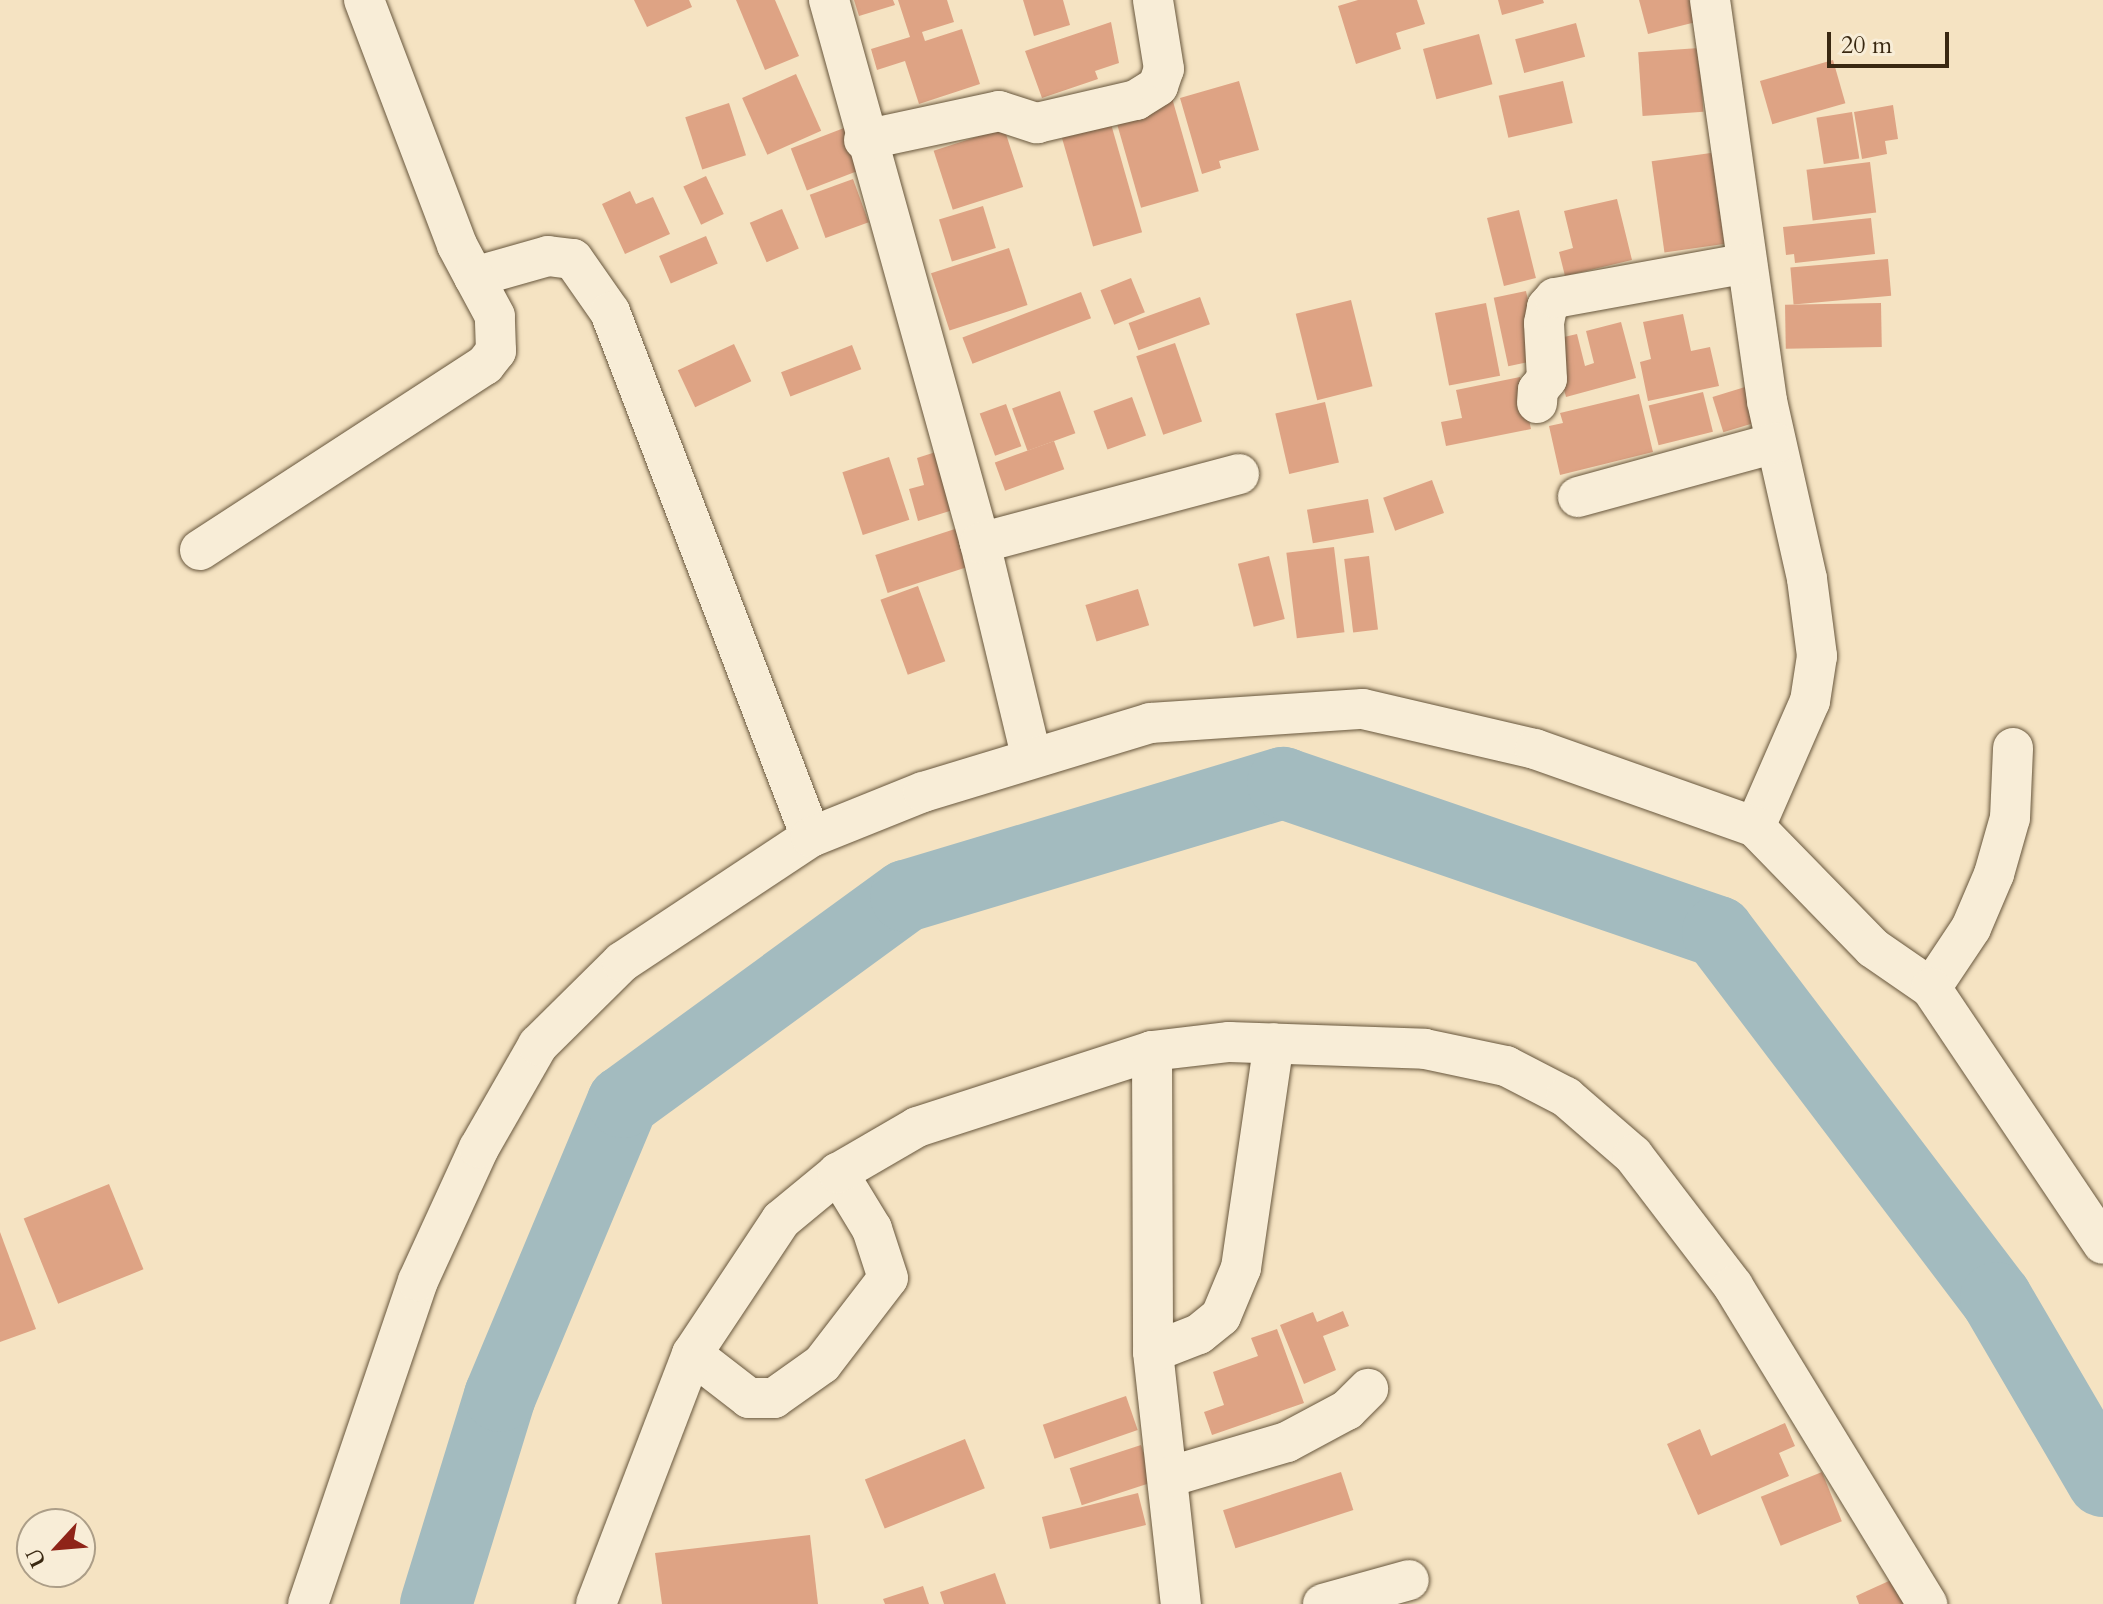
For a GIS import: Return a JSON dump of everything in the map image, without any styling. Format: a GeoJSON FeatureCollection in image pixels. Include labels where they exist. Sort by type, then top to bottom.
{"type":"FeatureCollection","features":[{"type":"Feature","properties":{"kind":"street"},"geometry":{"type":"LineString","coordinates":[[200,550],[485,365],[496,351],[495,316],[457,245],[364,0]]}},
{"type":"Feature","properties":{"kind":"street"},"geometry":{"type":"LineString","coordinates":[[829,0],[864,140],[980,543],[1031,756]]}},
{"type":"Feature","properties":{"kind":"street"},"geometry":{"type":"LineString","coordinates":[[864,140],[999,111],[1037,123],[1136,100],[1158,86],[1164,69],[1153,0]]}},
{"type":"Feature","properties":{"kind":"street"},"geometry":{"type":"LineString","coordinates":[[1710,0],[1776,443],[1807,579],[1817,656],[1810,701],[1755,827]]}},
{"type":"Feature","properties":{"kind":"street"},"geometry":{"type":"LineString","coordinates":[[474,277],[548,256],[573,259],[592,280],[610,312],[811,837]]}},
{"type":"Feature","properties":{"kind":"street"},"geometry":{"type":"LineString","coordinates":[[1537,403],[1538,390],[1547,379],[1544,323],[1555,298],[1747,263]]}},
{"type":"Feature","properties":{"kind":"street"},"geometry":{"type":"LineString","coordinates":[[1578,497],[1776,443]]}},
{"type":"Feature","properties":{"kind":"street"},"geometry":{"type":"LineString","coordinates":[[980,543],[1239,474]]}},
{"type":"Feature","properties":{"kind":"street"},"geometry":{"type":"LineString","coordinates":[[308,1604],[418,1281],[479,1148],[538,1045],[622,962],[811,837],[1031,756],[1150,723],[1363,709],[1535,749],[1755,827],[1873,948],[1931,988],[2103,1244]]}},
{"type":"Feature","properties":{"kind":"street"},"geometry":{"type":"LineString","coordinates":[[1931,988],[1971,928],[1994,874],[2010,818],[2013,748]]}},
{"type":"Feature","properties":{"kind":"street"},"geometry":{"type":"LineString","coordinates":[[596,1604],[692,1354],[781,1220],[838,1173],[917,1127],[1152,1051],[1229,1042],[1425,1049],[1493,1063],[1577,1106],[1633,1155],[1733,1286],[1927,1604]]}},
{"type":"Feature","properties":{"kind":"street"},"geometry":{"type":"LineString","coordinates":[[1153,1352],[1199,1334],[1221,1316],[1241,1268],[1274,1043]]}},
{"type":"Feature","properties":{"kind":"street"},"geometry":{"type":"LineString","coordinates":[[1152,1051],[1153,1352],[1181,1604]]}},
{"type":"Feature","properties":{"kind":"street"},"geometry":{"type":"LineString","coordinates":[[692,1354],[749,1398],[774,1398],[822,1364],[888,1278],[872,1229],[838,1173]]}},
{"type":"Feature","properties":{"kind":"street"},"geometry":{"type":"LineString","coordinates":[[1168,1477],[1287,1442],[1347,1410],[1368,1389]]}},
{"type":"Feature","properties":{"kind":"street"},"geometry":{"type":"LineString","coordinates":[[1323,1604],[1409,1580]]}},
{"type":"Feature","properties":{"kind":"building"},"geometry":{"type":"Polygon","coordinates":[[[634,0],[689,0],[692,7],[647,27],[634,0]]]}},
{"type":"Feature","properties":{"kind":"building"},"geometry":{"type":"Polygon","coordinates":[[[736,0],[775,0],[799,56],[765,70],[736,0]]]}},
{"type":"Feature","properties":{"kind":"building"},"geometry":{"type":"Polygon","coordinates":[[[854,0],[893,0],[895,5],[859,16],[854,0]]]}},
{"type":"Feature","properties":{"kind":"building"},"geometry":{"type":"Polygon","coordinates":[[[898,0],[947,0],[954,22],[922,32],[925,41],[962,29],[980,84],[919,104],[905,61],[877,70],[871,49],[910,37],[898,0]]]}},
{"type":"Feature","properties":{"kind":"building"},"geometry":{"type":"Polygon","coordinates":[[[1023,0],[1063,0],[1070,25],[1034,36],[1023,0]]]}},
{"type":"Feature","properties":{"kind":"building"},"geometry":{"type":"Polygon","coordinates":[[[1358,0],[1417,0],[1425,24],[1396,33],[1401,49],[1356,64],[1338,6],[1358,0]]]}},
{"type":"Feature","properties":{"kind":"building"},"geometry":{"type":"Polygon","coordinates":[[[1498,0],[1543,0],[1544,3],[1502,15],[1498,0]]]}},
{"type":"Feature","properties":{"kind":"building"},"geometry":{"type":"Polygon","coordinates":[[[1639,0],[1690,0],[1696,22],[1648,34],[1639,0]]]}},
{"type":"Feature","properties":{"kind":"building"},"geometry":{"type":"Polygon","coordinates":[[[1111,22],[1119,63],[1095,71],[1098,79],[1042,98],[1025,51],[1111,22]]]}},
{"type":"Feature","properties":{"kind":"building"},"geometry":{"type":"Polygon","coordinates":[[[1576,23],[1585,57],[1524,73],[1515,39],[1576,23]]]}},
{"type":"Feature","properties":{"kind":"building"},"geometry":{"type":"Polygon","coordinates":[[[1479,34],[1492,84],[1436,99],[1423,49],[1479,34]]]}},
{"type":"Feature","properties":{"kind":"building"},"geometry":{"type":"Polygon","coordinates":[[[1699,48],[1703,112],[1643,116],[1638,52],[1699,48]]]}},
{"type":"Feature","properties":{"kind":"building"},"geometry":{"type":"Polygon","coordinates":[[[1833,60],[1845,103],[1772,124],[1760,81],[1833,60]]]}},
{"type":"Feature","properties":{"kind":"building"},"geometry":{"type":"Polygon","coordinates":[[[796,74],[821,131],[767,155],[742,98],[796,74]]]}},
{"type":"Feature","properties":{"kind":"building"},"geometry":{"type":"Polygon","coordinates":[[[1239,81],[1259,150],[1219,161],[1221,168],[1202,174],[1180,98],[1239,81]]]}},
{"type":"Feature","properties":{"kind":"building"},"geometry":{"type":"Polygon","coordinates":[[[1563,81],[1573,123],[1508,138],[1499,96],[1563,81]]]}},
{"type":"Feature","properties":{"kind":"building"},"geometry":{"type":"Polygon","coordinates":[[[1172,98],[1199,191],[1141,208],[1114,115],[1172,98]]]}},
{"type":"Feature","properties":{"kind":"building"},"geometry":{"type":"Polygon","coordinates":[[[729,103],[746,155],[702,170],[685,117],[729,103]]]}},
{"type":"Feature","properties":{"kind":"building"},"geometry":{"type":"Polygon","coordinates":[[[1893,105],[1898,139],[1885,141],[1887,154],[1862,159],[1854,112],[1893,105]]]}},
{"type":"Feature","properties":{"kind":"building"},"geometry":{"type":"Polygon","coordinates":[[[1852,112],[1859,158],[1824,164],[1816,118],[1852,112]]]}},
{"type":"Feature","properties":{"kind":"building"},"geometry":{"type":"Polygon","coordinates":[[[1109,117],[1142,232],[1093,246],[1060,131],[1109,117]]]}},
{"type":"Feature","properties":{"kind":"building"},"geometry":{"type":"Polygon","coordinates":[[[844,128],[860,170],[807,190],[791,148],[844,128]]]}},
{"type":"Feature","properties":{"kind":"building"},"geometry":{"type":"Polygon","coordinates":[[[1004,128],[1023,187],[953,210],[934,151],[1004,128]]]}},
{"type":"Feature","properties":{"kind":"building"},"geometry":{"type":"Polygon","coordinates":[[[1718,152],[1731,243],[1664,252],[1652,161],[1718,152]]]}},
{"type":"Feature","properties":{"kind":"building"},"geometry":{"type":"Polygon","coordinates":[[[1870,162],[1876,213],[1813,220],[1806,170],[1870,162]]]}},
{"type":"Feature","properties":{"kind":"building"},"geometry":{"type":"Polygon","coordinates":[[[706,176],[724,214],[701,225],[683,187],[706,176]]]}},
{"type":"Feature","properties":{"kind":"building"},"geometry":{"type":"Polygon","coordinates":[[[853,179],[869,222],[826,238],[810,195],[853,179]]]}},
{"type":"Feature","properties":{"kind":"building"},"geometry":{"type":"Polygon","coordinates":[[[630,191],[636,204],[653,197],[670,234],[625,254],[602,204],[630,191]]]}},
{"type":"Feature","properties":{"kind":"building"},"geometry":{"type":"Polygon","coordinates":[[[1617,199],[1632,260],[1565,276],[1559,252],[1573,248],[1564,211],[1617,199]]]}},
{"type":"Feature","properties":{"kind":"building"},"geometry":{"type":"Polygon","coordinates":[[[983,206],[996,248],[952,262],[939,219],[983,206]]]}},
{"type":"Feature","properties":{"kind":"building"},"geometry":{"type":"Polygon","coordinates":[[[782,209],[799,249],[767,262],[750,223],[782,209]]]}},
{"type":"Feature","properties":{"kind":"building"},"geometry":{"type":"Polygon","coordinates":[[[1519,210],[1536,278],[1504,286],[1487,218],[1519,210]]]}},
{"type":"Feature","properties":{"kind":"building"},"geometry":{"type":"Polygon","coordinates":[[[1871,218],[1875,254],[1795,263],[1794,254],[1786,255],[1783,227],[1871,218]]]}},
{"type":"Feature","properties":{"kind":"building"},"geometry":{"type":"Polygon","coordinates":[[[706,236],[718,264],[671,284],[659,256],[706,236]]]}},
{"type":"Feature","properties":{"kind":"building"},"geometry":{"type":"Polygon","coordinates":[[[1009,248],[1028,305],[950,330],[931,273],[1009,248]]]}},
{"type":"Feature","properties":{"kind":"building"},"geometry":{"type":"Polygon","coordinates":[[[1888,259],[1891,296],[1794,304],[1790,268],[1888,259]]]}},
{"type":"Feature","properties":{"kind":"building"},"geometry":{"type":"Polygon","coordinates":[[[1131,278],[1145,312],[1114,325],[1100,290],[1131,278]]]}},
{"type":"Feature","properties":{"kind":"building"},"geometry":{"type":"Polygon","coordinates":[[[1526,291],[1541,359],[1508,366],[1494,298],[1526,291]]]}},
{"type":"Feature","properties":{"kind":"building"},"geometry":{"type":"Polygon","coordinates":[[[1081,292],[1091,318],[972,364],[962,338],[1081,292]]]}},
{"type":"Feature","properties":{"kind":"building"},"geometry":{"type":"Polygon","coordinates":[[[1200,297],[1210,324],[1139,350],[1129,323],[1200,297]]]}},
{"type":"Feature","properties":{"kind":"building"},"geometry":{"type":"Polygon","coordinates":[[[1351,300],[1373,386],[1317,400],[1296,314],[1351,300]]]}},
{"type":"Feature","properties":{"kind":"building"},"geometry":{"type":"Polygon","coordinates":[[[1486,303],[1500,376],[1449,386],[1435,313],[1486,303]]]}},
{"type":"Feature","properties":{"kind":"building"},"geometry":{"type":"Polygon","coordinates":[[[1881,303],[1882,347],[1786,349],[1785,305],[1881,303]]]}},
{"type":"Feature","properties":{"kind":"building"},"geometry":{"type":"Polygon","coordinates":[[[1683,314],[1691,351],[1710,347],[1719,386],[1648,401],[1640,362],[1651,359],[1643,322],[1683,314]]]}},
{"type":"Feature","properties":{"kind":"building"},"geometry":{"type":"Polygon","coordinates":[[[1621,322],[1636,378],[1566,397],[1551,340],[1577,334],[1585,366],[1594,363],[1586,331],[1621,322]]]}},
{"type":"Feature","properties":{"kind":"building"},"geometry":{"type":"Polygon","coordinates":[[[1175,343],[1202,421],[1163,435],[1136,356],[1175,343]]]}},
{"type":"Feature","properties":{"kind":"building"},"geometry":{"type":"Polygon","coordinates":[[[734,344],[751,381],[695,407],[678,370],[734,344]]]}},
{"type":"Feature","properties":{"kind":"building"},"geometry":{"type":"Polygon","coordinates":[[[852,345],[861,369],[790,397],[781,372],[852,345]]]}},
{"type":"Feature","properties":{"kind":"building"},"geometry":{"type":"Polygon","coordinates":[[[1520,377],[1531,429],[1446,446],[1441,422],[1462,418],[1456,390],[1520,377]]]}},
{"type":"Feature","properties":{"kind":"building"},"geometry":{"type":"Polygon","coordinates":[[[1745,387],[1756,422],[1723,432],[1712,397],[1745,387]]]}},
{"type":"Feature","properties":{"kind":"building"},"geometry":{"type":"Polygon","coordinates":[[[1060,391],[1075,433],[1027,451],[1012,408],[1060,391]]]}},
{"type":"Feature","properties":{"kind":"building"},"geometry":{"type":"Polygon","coordinates":[[[1703,392],[1713,432],[1659,445],[1649,406],[1703,392]]]}},
{"type":"Feature","properties":{"kind":"building"},"geometry":{"type":"Polygon","coordinates":[[[1639,394],[1653,452],[1560,475],[1549,426],[1563,423],[1560,413],[1639,394]]]}},
{"type":"Feature","properties":{"kind":"building"},"geometry":{"type":"Polygon","coordinates":[[[1132,397],[1146,436],[1107,450],[1093,411],[1132,397]]]}},
{"type":"Feature","properties":{"kind":"building"},"geometry":{"type":"Polygon","coordinates":[[[1325,402],[1339,462],[1289,474],[1275,413],[1325,402]]]}},
{"type":"Feature","properties":{"kind":"building"},"geometry":{"type":"Polygon","coordinates":[[[1006,404],[1021,446],[995,456],[980,414],[1006,404]]]}},
{"type":"Feature","properties":{"kind":"building"},"geometry":{"type":"Polygon","coordinates":[[[1054,441],[1064,469],[1005,491],[995,463],[1054,441]]]}},
{"type":"Feature","properties":{"kind":"building"},"geometry":{"type":"Polygon","coordinates":[[[942,450],[956,509],[918,521],[909,489],[924,485],[917,458],[942,450]]]}},
{"type":"Feature","properties":{"kind":"building"},"geometry":{"type":"Polygon","coordinates":[[[889,457],[909,520],[863,535],[842,472],[889,457]]]}},
{"type":"Feature","properties":{"kind":"building"},"geometry":{"type":"Polygon","coordinates":[[[1432,480],[1444,513],[1395,531],[1383,498],[1432,480]]]}},
{"type":"Feature","properties":{"kind":"building"},"geometry":{"type":"Polygon","coordinates":[[[1368,499],[1374,532],[1313,543],[1307,510],[1368,499]]]}},
{"type":"Feature","properties":{"kind":"building"},"geometry":{"type":"Polygon","coordinates":[[[958,528],[970,566],[888,593],[875,555],[958,528]]]}},
{"type":"Feature","properties":{"kind":"building"},"geometry":{"type":"Polygon","coordinates":[[[1334,547],[1344,632],[1297,638],[1286,553],[1334,547]]]}},
{"type":"Feature","properties":{"kind":"building"},"geometry":{"type":"Polygon","coordinates":[[[1269,556],[1285,619],[1254,627],[1238,564],[1269,556]]]}},
{"type":"Feature","properties":{"kind":"building"},"geometry":{"type":"Polygon","coordinates":[[[1369,556],[1378,629],[1353,632],[1344,559],[1369,556]]]}},
{"type":"Feature","properties":{"kind":"building"},"geometry":{"type":"Polygon","coordinates":[[[918,586],[945,661],[908,675],[880,600],[918,586]]]}},
{"type":"Feature","properties":{"kind":"building"},"geometry":{"type":"Polygon","coordinates":[[[1138,589],[1149,625],[1097,641],[1085,605],[1138,589]]]}},
{"type":"Feature","properties":{"kind":"building"},"geometry":{"type":"Polygon","coordinates":[[[109,1184],[143,1269],[58,1304],[24,1218],[109,1184]]]}},
{"type":"Feature","properties":{"kind":"building"},"geometry":{"type":"Polygon","coordinates":[[[0,1232],[36,1329],[0,1342],[0,1232]]]}},
{"type":"Feature","properties":{"kind":"building"},"geometry":{"type":"Polygon","coordinates":[[[1343,1311],[1349,1326],[1323,1336],[1336,1370],[1304,1384],[1280,1325],[1313,1312],[1317,1322],[1343,1311]]]}},
{"type":"Feature","properties":{"kind":"building"},"geometry":{"type":"Polygon","coordinates":[[[1277,1329],[1304,1403],[1212,1435],[1204,1412],[1224,1405],[1213,1372],[1258,1356],[1251,1338],[1277,1329]]]}},
{"type":"Feature","properties":{"kind":"building"},"geometry":{"type":"Polygon","coordinates":[[[1126,1396],[1138,1430],[1055,1459],[1043,1425],[1126,1396]]]}},
{"type":"Feature","properties":{"kind":"building"},"geometry":{"type":"Polygon","coordinates":[[[1785,1423],[1795,1446],[1779,1453],[1789,1476],[1698,1515],[1667,1444],[1700,1429],[1711,1456],[1785,1423]]]}},
{"type":"Feature","properties":{"kind":"building"},"geometry":{"type":"Polygon","coordinates":[[[965,1439],[985,1488],[885,1529],[865,1479],[965,1439]]]}},
{"type":"Feature","properties":{"kind":"building"},"geometry":{"type":"Polygon","coordinates":[[[1141,1445],[1153,1482],[1082,1505],[1070,1468],[1141,1445]]]}},
{"type":"Feature","properties":{"kind":"building"},"geometry":{"type":"Polygon","coordinates":[[[1341,1472],[1353,1510],[1235,1548],[1223,1510],[1341,1472]]]}},
{"type":"Feature","properties":{"kind":"building"},"geometry":{"type":"Polygon","coordinates":[[[1822,1472],[1842,1521],[1781,1546],[1761,1497],[1822,1472]]]}},
{"type":"Feature","properties":{"kind":"building"},"geometry":{"type":"Polygon","coordinates":[[[1138,1493],[1146,1525],[1050,1549],[1042,1517],[1138,1493]]]}},
{"type":"Feature","properties":{"kind":"building"},"geometry":{"type":"Polygon","coordinates":[[[810,1535],[818,1604],[662,1604],[655,1553],[810,1535]]]}},
{"type":"Feature","properties":{"kind":"building"},"geometry":{"type":"Polygon","coordinates":[[[995,1573],[1006,1604],[944,1604],[940,1592],[995,1573]]]}},
{"type":"Feature","properties":{"kind":"building"},"geometry":{"type":"Polygon","coordinates":[[[1902,1575],[1915,1604],[1859,1604],[1856,1596],[1902,1575]]]}},
{"type":"Feature","properties":{"kind":"building"},"geometry":{"type":"Polygon","coordinates":[[[923,1586],[929,1604],[885,1604],[883,1599],[923,1586]]]}},
{"type":"Feature","properties":{"kind":"waterway"},"geometry":{"type":"LineString","coordinates":[[436,1604],[500,1396],[623,1102],[906,896],[1283,783],[1718,932],[1996,1298],[2103,1481]]}}]}
